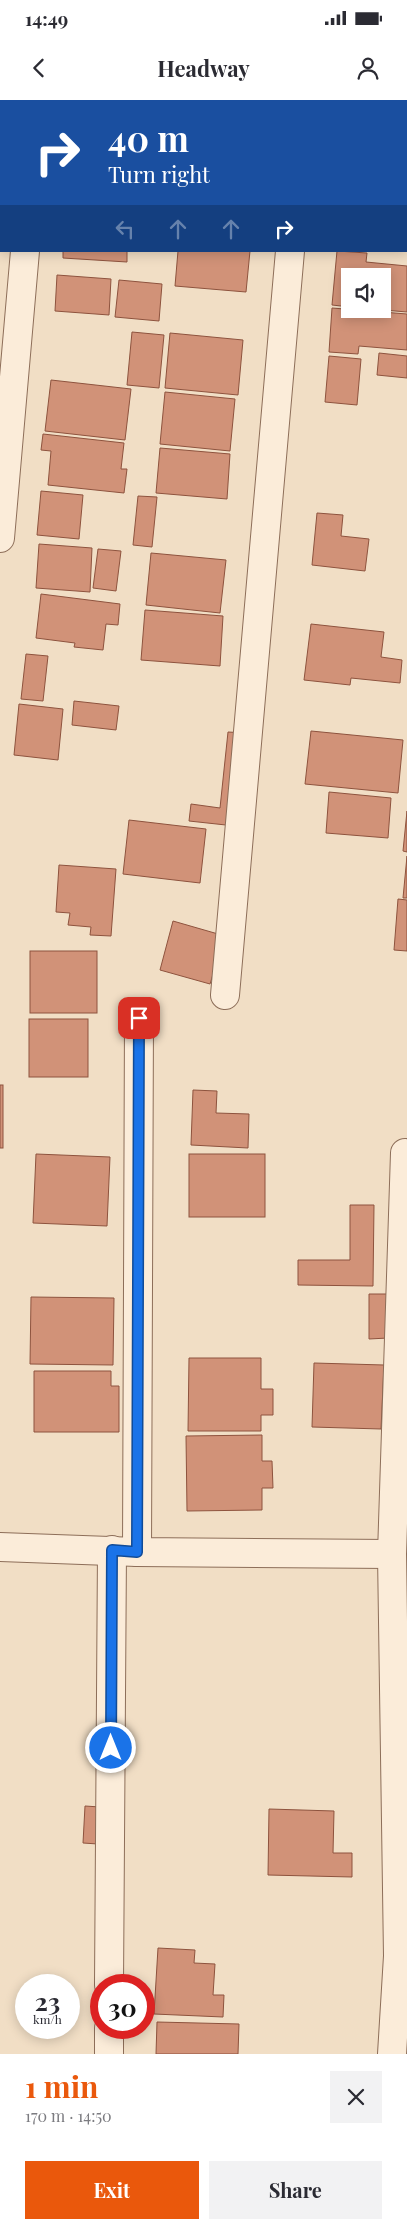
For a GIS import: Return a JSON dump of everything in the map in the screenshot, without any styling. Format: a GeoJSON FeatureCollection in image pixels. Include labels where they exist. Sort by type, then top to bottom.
{"type":"FeatureCollection","features":[{"type":"Feature","properties":{"kind":"street"},"geometry":{"type":"LineString","coordinates":[[0,538],[25,252]]}},
{"type":"Feature","properties":{"kind":"street"},"geometry":{"type":"LineString","coordinates":[[225,995],[290,252]]}},
{"type":"Feature","properties":{"kind":"street"},"geometry":{"type":"LineString","coordinates":[[109,1974],[125,1551],[139,1018]]}},
{"type":"Feature","properties":{"kind":"street"},"geometry":{"type":"LineString","coordinates":[[392,2054],[402,1956],[392,1554],[405,1153]]}},
{"type":"Feature","properties":{"kind":"street"},"geometry":{"type":"LineString","coordinates":[[0,1548],[392,1554]]}},
{"type":"Feature","properties":{"kind":"street"},"geometry":{"type":"LineString","coordinates":[[109,2039],[109,2054]]}},
{"type":"Feature","properties":{"kind":"building"},"geometry":{"type":"Polygon","coordinates":[[[63,252],[127,252],[127,262],[63,258],[63,252]]]}},
{"type":"Feature","properties":{"kind":"building"},"geometry":{"type":"Polygon","coordinates":[[[178,252],[250,252],[246,292],[175,286],[178,252]]]}},
{"type":"Feature","properties":{"kind":"building"},"geometry":{"type":"Polygon","coordinates":[[[337,252],[367,253],[366,262],[407,266],[407,312],[391,311],[391,268],[341,268],[341,306],[332,305],[337,252]]]}},
{"type":"Feature","properties":{"kind":"building"},"geometry":{"type":"Polygon","coordinates":[[[57,275],[111,279],[109,315],[55,311],[57,275]]]}},
{"type":"Feature","properties":{"kind":"building"},"geometry":{"type":"Polygon","coordinates":[[[119,280],[162,284],[159,321],[115,317],[119,280]]]}},
{"type":"Feature","properties":{"kind":"building"},"geometry":{"type":"Polygon","coordinates":[[[332,308],[341,309],[341,318],[391,318],[391,313],[407,314],[407,350],[359,346],[358,354],[329,352],[332,308]]]}},
{"type":"Feature","properties":{"kind":"building"},"geometry":{"type":"Polygon","coordinates":[[[132,332],[164,335],[159,388],[127,385],[132,332]]]}},
{"type":"Feature","properties":{"kind":"building"},"geometry":{"type":"Polygon","coordinates":[[[170,333],[243,340],[238,395],[165,388],[170,333]]]}},
{"type":"Feature","properties":{"kind":"building"},"geometry":{"type":"Polygon","coordinates":[[[379,353],[407,356],[407,378],[377,375],[379,353]]]}},
{"type":"Feature","properties":{"kind":"building"},"geometry":{"type":"Polygon","coordinates":[[[329,356],[361,359],[357,405],[325,402],[329,356]]]}},
{"type":"Feature","properties":{"kind":"building"},"geometry":{"type":"Polygon","coordinates":[[[51,380],[131,389],[125,440],[45,431],[51,380]]]}},
{"type":"Feature","properties":{"kind":"building"},"geometry":{"type":"Polygon","coordinates":[[[165,392],[235,399],[230,451],[160,444],[165,392]]]}},
{"type":"Feature","properties":{"kind":"building"},"geometry":{"type":"Polygon","coordinates":[[[43,434],[124,443],[121,469],[127,469],[124,493],[48,485],[51,451],[41,450],[43,434]]]}},
{"type":"Feature","properties":{"kind":"building"},"geometry":{"type":"Polygon","coordinates":[[[160,448],[230,454],[227,499],[156,493],[160,448]]]}},
{"type":"Feature","properties":{"kind":"building"},"geometry":{"type":"Polygon","coordinates":[[[41,491],[83,495],[79,539],[37,535],[41,491]]]}},
{"type":"Feature","properties":{"kind":"building"},"geometry":{"type":"Polygon","coordinates":[[[138,496],[157,497],[152,547],[133,545],[138,496]]]}},
{"type":"Feature","properties":{"kind":"building"},"geometry":{"type":"Polygon","coordinates":[[[317,513],[343,515],[341,536],[369,539],[365,571],[312,565],[317,513]]]}},
{"type":"Feature","properties":{"kind":"building"},"geometry":{"type":"Polygon","coordinates":[[[39,544],[92,548],[90,592],[36,588],[39,544]]]}},
{"type":"Feature","properties":{"kind":"building"},"geometry":{"type":"Polygon","coordinates":[[[98,549],[121,551],[116,591],[93,588],[98,549]]]}},
{"type":"Feature","properties":{"kind":"building"},"geometry":{"type":"Polygon","coordinates":[[[151,553],[226,560],[220,613],[146,605],[151,553]]]}},
{"type":"Feature","properties":{"kind":"building"},"geometry":{"type":"Polygon","coordinates":[[[41,594],[120,604],[118,625],[106,624],[103,650],[74,647],[75,643],[36,638],[41,594]]]}},
{"type":"Feature","properties":{"kind":"building"},"geometry":{"type":"Polygon","coordinates":[[[145,610],[223,616],[220,666],[141,660],[145,610]]]}},
{"type":"Feature","properties":{"kind":"building"},"geometry":{"type":"Polygon","coordinates":[[[311,624],[384,632],[381,657],[402,660],[400,683],[351,678],[350,685],[304,680],[311,624]]]}},
{"type":"Feature","properties":{"kind":"building"},"geometry":{"type":"Polygon","coordinates":[[[26,654],[48,656],[43,701],[21,699],[26,654]]]}},
{"type":"Feature","properties":{"kind":"building"},"geometry":{"type":"Polygon","coordinates":[[[74,701],[119,706],[116,730],[72,725],[74,701]]]}},
{"type":"Feature","properties":{"kind":"building"},"geometry":{"type":"Polygon","coordinates":[[[19,704],[63,709],[58,760],[14,755],[19,704]]]}},
{"type":"Feature","properties":{"kind":"building"},"geometry":{"type":"Polygon","coordinates":[[[311,731],[403,740],[398,793],[305,784],[311,731]]]}},
{"type":"Feature","properties":{"kind":"building"},"geometry":{"type":"Polygon","coordinates":[[[228,732],[246,733],[235,826],[189,821],[191,804],[220,808],[228,732]]]}},
{"type":"Feature","properties":{"kind":"building"},"geometry":{"type":"Polygon","coordinates":[[[329,792],[391,798],[388,838],[326,833],[329,792]]]}},
{"type":"Feature","properties":{"kind":"building"},"geometry":{"type":"Polygon","coordinates":[[[407,811],[407,852],[403,851],[407,811]]]}},
{"type":"Feature","properties":{"kind":"building"},"geometry":{"type":"Polygon","coordinates":[[[129,820],[206,829],[200,883],[123,874],[129,820]]]}},
{"type":"Feature","properties":{"kind":"building"},"geometry":{"type":"Polygon","coordinates":[[[407,856],[407,898],[403,898],[407,856]]]}},
{"type":"Feature","properties":{"kind":"building"},"geometry":{"type":"Polygon","coordinates":[[[59,865],[116,869],[111,936],[90,935],[91,927],[68,925],[70,913],[56,912],[59,865]]]}},
{"type":"Feature","properties":{"kind":"building"},"geometry":{"type":"Polygon","coordinates":[[[398,899],[407,900],[407,951],[394,950],[398,899]]]}},
{"type":"Feature","properties":{"kind":"building"},"geometry":{"type":"Polygon","coordinates":[[[173,921],[225,936],[210,984],[160,970],[173,921]]]}},
{"type":"Feature","properties":{"kind":"building"},"geometry":{"type":"Polygon","coordinates":[[[30,951],[97,951],[97,1013],[30,1013],[30,951]]]}},
{"type":"Feature","properties":{"kind":"building"},"geometry":{"type":"Polygon","coordinates":[[[29,1019],[88,1019],[88,1077],[29,1077],[29,1019]]]}},
{"type":"Feature","properties":{"kind":"building"},"geometry":{"type":"Polygon","coordinates":[[[0,1085],[3,1085],[3,1148],[0,1148],[0,1085]]]}},
{"type":"Feature","properties":{"kind":"building"},"geometry":{"type":"Polygon","coordinates":[[[193,1090],[217,1091],[216,1113],[249,1114],[248,1148],[191,1145],[193,1090]]]}},
{"type":"Feature","properties":{"kind":"building"},"geometry":{"type":"Polygon","coordinates":[[[36,1154],[110,1157],[107,1226],[33,1223],[36,1154]]]}},
{"type":"Feature","properties":{"kind":"building"},"geometry":{"type":"Polygon","coordinates":[[[189,1154],[265,1154],[265,1217],[189,1217],[189,1154]]]}},
{"type":"Feature","properties":{"kind":"building"},"geometry":{"type":"Polygon","coordinates":[[[350,1205],[374,1205],[373,1286],[298,1285],[298,1260],[350,1260],[350,1205]]]}},
{"type":"Feature","properties":{"kind":"building"},"geometry":{"type":"Polygon","coordinates":[[[369,1294],[389,1294],[388,1338],[369,1339],[369,1294]]]}},
{"type":"Feature","properties":{"kind":"building"},"geometry":{"type":"Polygon","coordinates":[[[31,1297],[114,1298],[113,1365],[30,1364],[31,1297]]]}},
{"type":"Feature","properties":{"kind":"building"},"geometry":{"type":"Polygon","coordinates":[[[189,1358],[261,1358],[261,1389],[273,1389],[273,1415],[261,1415],[261,1431],[188,1431],[189,1358]]]}},
{"type":"Feature","properties":{"kind":"building"},"geometry":{"type":"Polygon","coordinates":[[[314,1363],[384,1365],[381,1429],[312,1427],[314,1363]]]}},
{"type":"Feature","properties":{"kind":"building"},"geometry":{"type":"Polygon","coordinates":[[[34,1371],[111,1371],[111,1386],[119,1386],[119,1432],[34,1432],[34,1371]]]}},
{"type":"Feature","properties":{"kind":"building"},"geometry":{"type":"Polygon","coordinates":[[[262,1435],[262,1461],[272,1461],[273,1488],[262,1488],[262,1510],[187,1511],[186,1436],[262,1435]]]}},
{"type":"Feature","properties":{"kind":"building"},"geometry":{"type":"Polygon","coordinates":[[[85,1806],[100,1807],[98,1844],[83,1843],[85,1806]]]}},
{"type":"Feature","properties":{"kind":"building"},"geometry":{"type":"Polygon","coordinates":[[[269,1809],[334,1811],[333,1853],[352,1853],[352,1877],[268,1875],[269,1809]]]}},
{"type":"Feature","properties":{"kind":"building"},"geometry":{"type":"Polygon","coordinates":[[[158,1948],[195,1950],[194,1963],[215,1964],[213,1995],[224,1995],[223,2017],[155,2014],[158,1948]]]}},
{"type":"Feature","properties":{"kind":"building"},"geometry":{"type":"Polygon","coordinates":[[[157,2022],[239,2024],[238,2054],[156,2054],[157,2022]]]}},
{"type":"Feature","properties":{"kind":"route"},"geometry":{"type":"LineString","coordinates":[[111,1748],[112,1550],[137,1552],[139,1018]]}}]}
